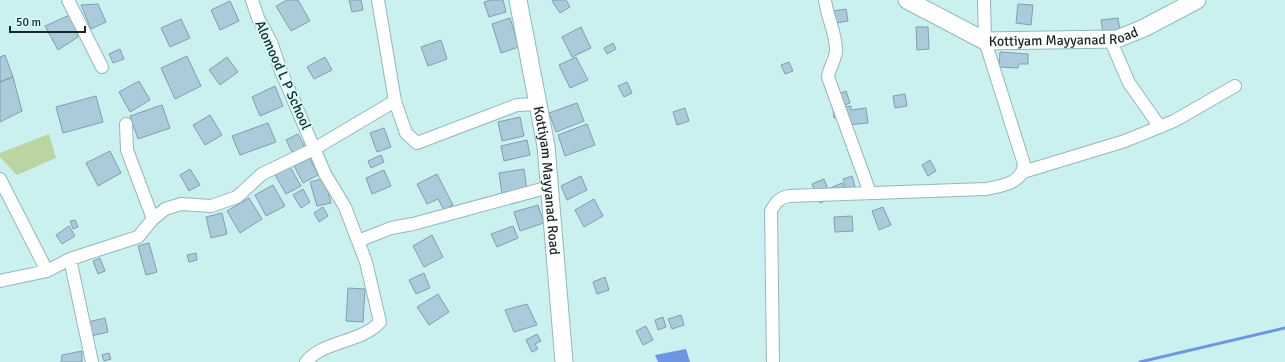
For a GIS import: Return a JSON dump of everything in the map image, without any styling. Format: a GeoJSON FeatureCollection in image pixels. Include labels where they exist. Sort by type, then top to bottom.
{"type":"FeatureCollection","features":[{"type":"Feature","properties":{"kind":"street"},"geometry":{"type":"LineString","coordinates":[[68,0],[102,67]]}},
{"type":"Feature","properties":{"kind":"street","name":"Alomood L P School"},"geometry":{"type":"LineString","coordinates":[[252,0],[258,18],[271,42],[281,71],[325,174],[345,207],[366,262],[380,322],[373,330],[318,352],[306,362]]}},
{"type":"Feature","properties":{"kind":"street"},"geometry":{"type":"LineString","coordinates":[[378,0],[395,102],[406,134],[417,143],[518,105],[538,104]]}},
{"type":"Feature","properties":{"kind":"street","name":"Kottiyam Mayyanad Road"},"geometry":{"type":"LineString","coordinates":[[518,0],[546,146],[548,187],[564,362]]}},
{"type":"Feature","properties":{"kind":"street"},"geometry":{"type":"LineString","coordinates":[[825,0],[826,10],[836,49],[835,58],[828,70],[828,77],[870,193]]}},
{"type":"Feature","properties":{"kind":"street","name":"Kottiyam Mayyanad Road"},"geometry":{"type":"LineString","coordinates":[[907,0],[985,41],[1110,39],[1123,37],[1144,28],[1197,0]]}},
{"type":"Feature","properties":{"kind":"street"},"geometry":{"type":"LineString","coordinates":[[773,362],[771,211],[775,203],[781,198],[789,196],[986,189],[1013,182],[1019,178],[1023,172],[1024,164],[985,41],[984,0]]}},
{"type":"Feature","properties":{"kind":"street"},"geometry":{"type":"LineString","coordinates":[[1110,39],[1130,83],[1160,127]]}},
{"type":"Feature","properties":{"kind":"street"},"geometry":{"type":"LineString","coordinates":[[1023,172],[1125,141],[1160,127],[1174,121],[1235,86]]}},
{"type":"Feature","properties":{"kind":"street"},"geometry":{"type":"LineString","coordinates":[[0,282],[48,271],[70,259],[138,237],[153,219],[165,209],[181,204],[211,206],[237,197],[262,174],[314,149],[395,102]]}},
{"type":"Feature","properties":{"kind":"street"},"geometry":{"type":"LineString","coordinates":[[126,124],[127,150],[153,219]]}},
{"type":"Feature","properties":{"kind":"street"},"geometry":{"type":"LineString","coordinates":[[0,179],[48,271]]}},
{"type":"Feature","properties":{"kind":"street"},"geometry":{"type":"LineString","coordinates":[[358,241],[391,228],[413,224],[548,187]]}},
{"type":"Feature","properties":{"kind":"street"},"geometry":{"type":"LineString","coordinates":[[70,259],[92,362]]}},
{"type":"Feature","properties":{"kind":"green space"},"geometry":{"type":"Polygon","coordinates":[[[49,134],[56,158],[17,175],[0,157],[0,153],[49,134]]]}},
{"type":"Feature","properties":{"kind":"water"},"geometry":{"type":"Polygon","coordinates":[[[686,349],[690,362],[658,362],[655,355],[686,349]]]}},
{"type":"Feature","properties":{"kind":"building"},"geometry":{"type":"Polygon","coordinates":[[[287,0],[298,0],[310,21],[291,31],[276,6],[287,0]]]}},
{"type":"Feature","properties":{"kind":"building"},"geometry":{"type":"Polygon","coordinates":[[[349,0],[361,0],[363,10],[352,12],[349,0]]]}},
{"type":"Feature","properties":{"kind":"building"},"geometry":{"type":"Polygon","coordinates":[[[491,0],[503,0],[506,12],[489,17],[484,2],[491,0]]]}},
{"type":"Feature","properties":{"kind":"building"},"geometry":{"type":"Polygon","coordinates":[[[566,0],[570,7],[560,13],[552,1],[566,0]]]}},
{"type":"Feature","properties":{"kind":"building"},"geometry":{"type":"Polygon","coordinates":[[[230,1],[239,21],[220,30],[211,10],[230,1]]]}},
{"type":"Feature","properties":{"kind":"building"},"geometry":{"type":"Polygon","coordinates":[[[98,4],[106,22],[91,29],[81,5],[98,4]]]}},
{"type":"Feature","properties":{"kind":"building"},"geometry":{"type":"Polygon","coordinates":[[[1018,4],[1033,5],[1031,25],[1016,23],[1018,4]]]}},
{"type":"Feature","properties":{"kind":"building"},"geometry":{"type":"Polygon","coordinates":[[[846,9],[848,21],[835,23],[833,11],[846,9]]]}},
{"type":"Feature","properties":{"kind":"building"},"geometry":{"type":"Polygon","coordinates":[[[72,14],[78,37],[58,50],[45,26],[72,14]]]}},
{"type":"Feature","properties":{"kind":"building"},"geometry":{"type":"Polygon","coordinates":[[[510,18],[519,47],[501,53],[492,24],[510,18]]]}},
{"type":"Feature","properties":{"kind":"building"},"geometry":{"type":"Polygon","coordinates":[[[1118,18],[1120,30],[1103,33],[1101,20],[1118,18]]]}},
{"type":"Feature","properties":{"kind":"building"},"geometry":{"type":"Polygon","coordinates":[[[181,19],[190,38],[170,47],[161,28],[181,19]]]}},
{"type":"Feature","properties":{"kind":"building"},"geometry":{"type":"Polygon","coordinates":[[[581,27],[591,48],[572,57],[562,37],[581,27]]]}},
{"type":"Feature","properties":{"kind":"building"},"geometry":{"type":"Polygon","coordinates":[[[916,27],[928,27],[929,49],[917,50],[916,27]]]}},
{"type":"Feature","properties":{"kind":"building"},"geometry":{"type":"Polygon","coordinates":[[[441,40],[447,59],[428,66],[421,47],[441,40]]]}},
{"type":"Feature","properties":{"kind":"building"},"geometry":{"type":"Polygon","coordinates":[[[613,43],[616,49],[607,54],[604,48],[613,43]]]}},
{"type":"Feature","properties":{"kind":"building"},"geometry":{"type":"Polygon","coordinates":[[[120,49],[124,59],[113,63],[109,54],[120,49]]]}},
{"type":"Feature","properties":{"kind":"building"},"geometry":{"type":"Polygon","coordinates":[[[1000,52],[1028,54],[1028,64],[1019,64],[1018,68],[999,67],[1000,52]]]}},
{"type":"Feature","properties":{"kind":"building"},"geometry":{"type":"Polygon","coordinates":[[[5,55],[13,77],[0,82],[0,57],[5,55]]]}},
{"type":"Feature","properties":{"kind":"building"},"geometry":{"type":"Polygon","coordinates":[[[187,56],[201,86],[175,99],[161,68],[187,56]]]}},
{"type":"Feature","properties":{"kind":"building"},"geometry":{"type":"Polygon","coordinates":[[[227,57],[238,72],[220,85],[209,70],[227,57]]]}},
{"type":"Feature","properties":{"kind":"building"},"geometry":{"type":"Polygon","coordinates":[[[325,57],[332,70],[314,79],[307,67],[325,57]]]}},
{"type":"Feature","properties":{"kind":"building"},"geometry":{"type":"Polygon","coordinates":[[[576,57],[588,80],[570,88],[559,65],[576,57]]]}},
{"type":"Feature","properties":{"kind":"building"},"geometry":{"type":"Polygon","coordinates":[[[789,62],[793,71],[785,74],[781,65],[789,62]]]}},
{"type":"Feature","properties":{"kind":"building"},"geometry":{"type":"Polygon","coordinates":[[[13,77],[22,111],[0,122],[0,82],[13,77]]]}},
{"type":"Feature","properties":{"kind":"building"},"geometry":{"type":"Polygon","coordinates":[[[139,81],[150,100],[130,112],[119,92],[139,81]]]}},
{"type":"Feature","properties":{"kind":"building"},"geometry":{"type":"Polygon","coordinates":[[[627,82],[632,93],[624,97],[618,86],[627,82]]]}},
{"type":"Feature","properties":{"kind":"building"},"geometry":{"type":"Polygon","coordinates":[[[275,86],[283,106],[260,116],[252,97],[275,86]]]}},
{"type":"Feature","properties":{"kind":"building"},"geometry":{"type":"Polygon","coordinates":[[[846,91],[850,103],[840,107],[835,95],[846,91]]]}},
{"type":"Feature","properties":{"kind":"building"},"geometry":{"type":"Polygon","coordinates":[[[905,94],[907,106],[895,108],[893,96],[905,94]]]}},
{"type":"Feature","properties":{"kind":"building"},"geometry":{"type":"Polygon","coordinates":[[[96,96],[103,122],[63,133],[56,107],[96,96]]]}},
{"type":"Feature","properties":{"kind":"building"},"geometry":{"type":"Polygon","coordinates":[[[577,103],[584,121],[556,132],[549,113],[577,103]]]}},
{"type":"Feature","properties":{"kind":"building"},"geometry":{"type":"Polygon","coordinates":[[[162,105],[170,128],[138,139],[130,116],[162,105]]]}},
{"type":"Feature","properties":{"kind":"building"},"geometry":{"type":"Polygon","coordinates":[[[851,106],[851,110],[866,108],[868,123],[847,125],[846,117],[834,118],[833,109],[851,106]]]}},
{"type":"Feature","properties":{"kind":"building"},"geometry":{"type":"Polygon","coordinates":[[[685,108],[689,121],[677,125],[673,112],[685,108]]]}},
{"type":"Feature","properties":{"kind":"building"},"geometry":{"type":"Polygon","coordinates":[[[210,115],[222,135],[205,145],[193,125],[210,115]]]}},
{"type":"Feature","properties":{"kind":"building"},"geometry":{"type":"Polygon","coordinates":[[[520,117],[524,136],[502,141],[498,122],[520,117]]]}},
{"type":"Feature","properties":{"kind":"building"},"geometry":{"type":"Polygon","coordinates":[[[268,123],[276,142],[240,155],[232,136],[268,123]]]}},
{"type":"Feature","properties":{"kind":"building"},"geometry":{"type":"Polygon","coordinates":[[[587,124],[595,145],[565,156],[558,135],[587,124]]]}},
{"type":"Feature","properties":{"kind":"building"},"geometry":{"type":"Polygon","coordinates":[[[384,128],[391,147],[377,152],[370,133],[384,128]]]}},
{"type":"Feature","properties":{"kind":"building"},"geometry":{"type":"Polygon","coordinates":[[[298,134],[305,147],[293,154],[286,140],[298,134]]]}},
{"type":"Feature","properties":{"kind":"building"},"geometry":{"type":"Polygon","coordinates":[[[527,140],[530,155],[504,161],[501,146],[527,140]]]}},
{"type":"Feature","properties":{"kind":"building"},"geometry":{"type":"Polygon","coordinates":[[[110,151],[121,173],[98,186],[86,163],[110,151]]]}},
{"type":"Feature","properties":{"kind":"building"},"geometry":{"type":"Polygon","coordinates":[[[381,155],[384,162],[371,168],[368,161],[381,155]]]}},
{"type":"Feature","properties":{"kind":"building"},"geometry":{"type":"Polygon","coordinates":[[[310,158],[318,175],[303,183],[294,166],[310,158]]]}},
{"type":"Feature","properties":{"kind":"building"},"geometry":{"type":"Polygon","coordinates":[[[930,160],[936,171],[928,176],[922,165],[930,160]]]}},
{"type":"Feature","properties":{"kind":"building"},"geometry":{"type":"Polygon","coordinates":[[[289,165],[301,186],[286,194],[274,173],[289,165]]]}},
{"type":"Feature","properties":{"kind":"building"},"geometry":{"type":"Polygon","coordinates":[[[190,169],[200,185],[189,191],[180,175],[190,169]]]}},
{"type":"Feature","properties":{"kind":"building"},"geometry":{"type":"Polygon","coordinates":[[[524,169],[527,190],[502,194],[499,173],[524,169]]]}},
{"type":"Feature","properties":{"kind":"building"},"geometry":{"type":"Polygon","coordinates":[[[384,170],[391,186],[372,194],[366,178],[384,170]]]}},
{"type":"Feature","properties":{"kind":"building"},"geometry":{"type":"Polygon","coordinates":[[[437,174],[453,205],[444,210],[438,199],[427,204],[417,184],[437,174]]]}},
{"type":"Feature","properties":{"kind":"building"},"geometry":{"type":"Polygon","coordinates":[[[581,176],[587,190],[567,200],[561,186],[581,176]]]}},
{"type":"Feature","properties":{"kind":"building"},"geometry":{"type":"Polygon","coordinates":[[[852,176],[856,190],[847,193],[843,179],[852,176]]]}},
{"type":"Feature","properties":{"kind":"building"},"geometry":{"type":"Polygon","coordinates":[[[324,178],[331,203],[317,206],[310,182],[324,178]]]}},
{"type":"Feature","properties":{"kind":"building"},"geometry":{"type":"Polygon","coordinates":[[[824,179],[828,189],[842,183],[846,191],[820,203],[812,184],[824,179]]]}},
{"type":"Feature","properties":{"kind":"building"},"geometry":{"type":"Polygon","coordinates":[[[273,185],[285,206],[266,216],[255,195],[273,185]]]}},
{"type":"Feature","properties":{"kind":"building"},"geometry":{"type":"Polygon","coordinates":[[[303,189],[310,202],[301,208],[293,195],[303,189]]]}},
{"type":"Feature","properties":{"kind":"building"},"geometry":{"type":"Polygon","coordinates":[[[249,198],[262,219],[240,233],[227,211],[249,198]]]}},
{"type":"Feature","properties":{"kind":"building"},"geometry":{"type":"Polygon","coordinates":[[[594,199],[603,216],[584,227],[575,210],[594,199]]]}},
{"type":"Feature","properties":{"kind":"building"},"geometry":{"type":"Polygon","coordinates":[[[538,205],[544,223],[520,231],[514,212],[538,205]]]}},
{"type":"Feature","properties":{"kind":"building"},"geometry":{"type":"Polygon","coordinates":[[[323,207],[328,216],[319,222],[314,213],[323,207]]]}},
{"type":"Feature","properties":{"kind":"building"},"geometry":{"type":"Polygon","coordinates":[[[883,207],[891,225],[879,230],[872,211],[883,207]]]}},
{"type":"Feature","properties":{"kind":"building"},"geometry":{"type":"Polygon","coordinates":[[[222,213],[227,234],[211,238],[206,217],[222,213]]]}},
{"type":"Feature","properties":{"kind":"building"},"geometry":{"type":"Polygon","coordinates":[[[852,216],[853,231],[835,232],[834,217],[852,216]]]}},
{"type":"Feature","properties":{"kind":"building"},"geometry":{"type":"Polygon","coordinates":[[[75,220],[78,227],[73,229],[70,221],[75,220]]]}},
{"type":"Feature","properties":{"kind":"building"},"geometry":{"type":"Polygon","coordinates":[[[69,226],[75,236],[62,244],[56,235],[69,226]]]}},
{"type":"Feature","properties":{"kind":"building"},"geometry":{"type":"Polygon","coordinates":[[[513,226],[518,238],[497,247],[491,234],[513,226]]]}},
{"type":"Feature","properties":{"kind":"building"},"geometry":{"type":"Polygon","coordinates":[[[432,235],[443,257],[424,267],[413,246],[432,235]]]}},
{"type":"Feature","properties":{"kind":"building"},"geometry":{"type":"Polygon","coordinates":[[[149,243],[157,272],[146,275],[138,246],[149,243]]]}},
{"type":"Feature","properties":{"kind":"building"},"geometry":{"type":"Polygon","coordinates":[[[196,253],[197,260],[189,262],[187,255],[196,253]]]}},
{"type":"Feature","properties":{"kind":"building"},"geometry":{"type":"Polygon","coordinates":[[[100,258],[105,271],[98,274],[93,261],[100,258]]]}},
{"type":"Feature","properties":{"kind":"building"},"geometry":{"type":"Polygon","coordinates":[[[424,273],[430,288],[416,294],[409,280],[424,273]]]}},
{"type":"Feature","properties":{"kind":"building"},"geometry":{"type":"Polygon","coordinates":[[[605,277],[609,290],[597,294],[593,282],[605,277]]]}},
{"type":"Feature","properties":{"kind":"building"},"geometry":{"type":"Polygon","coordinates":[[[348,288],[365,289],[363,322],[346,321],[348,288]]]}},
{"type":"Feature","properties":{"kind":"building"},"geometry":{"type":"Polygon","coordinates":[[[438,294],[449,312],[429,325],[417,307],[438,294]]]}},
{"type":"Feature","properties":{"kind":"building"},"geometry":{"type":"Polygon","coordinates":[[[527,304],[537,325],[514,332],[505,310],[527,304]]]}},
{"type":"Feature","properties":{"kind":"building"},"geometry":{"type":"Polygon","coordinates":[[[681,315],[684,325],[672,329],[668,319],[681,315]]]}},
{"type":"Feature","properties":{"kind":"building"},"geometry":{"type":"Polygon","coordinates":[[[663,317],[666,327],[658,330],[655,320],[663,317]]]}},
{"type":"Feature","properties":{"kind":"building"},"geometry":{"type":"Polygon","coordinates":[[[105,318],[108,332],[91,336],[88,322],[105,318]]]}},
{"type":"Feature","properties":{"kind":"building"},"geometry":{"type":"Polygon","coordinates":[[[646,326],[653,340],[643,345],[636,331],[646,326]]]}},
{"type":"Feature","properties":{"kind":"building"},"geometry":{"type":"Polygon","coordinates":[[[537,334],[541,341],[535,344],[538,349],[532,352],[526,340],[537,334]]]}},
{"type":"Feature","properties":{"kind":"building"},"geometry":{"type":"Polygon","coordinates":[[[82,351],[82,362],[61,362],[62,355],[82,351]]]}},
{"type":"Feature","properties":{"kind":"building"},"geometry":{"type":"Polygon","coordinates":[[[109,353],[111,359],[104,361],[102,355],[109,353]]]}},
{"type":"Feature","properties":{"kind":"waterway"},"geometry":{"type":"LineString","coordinates":[[1140,362],[1285,328]]}}]}
